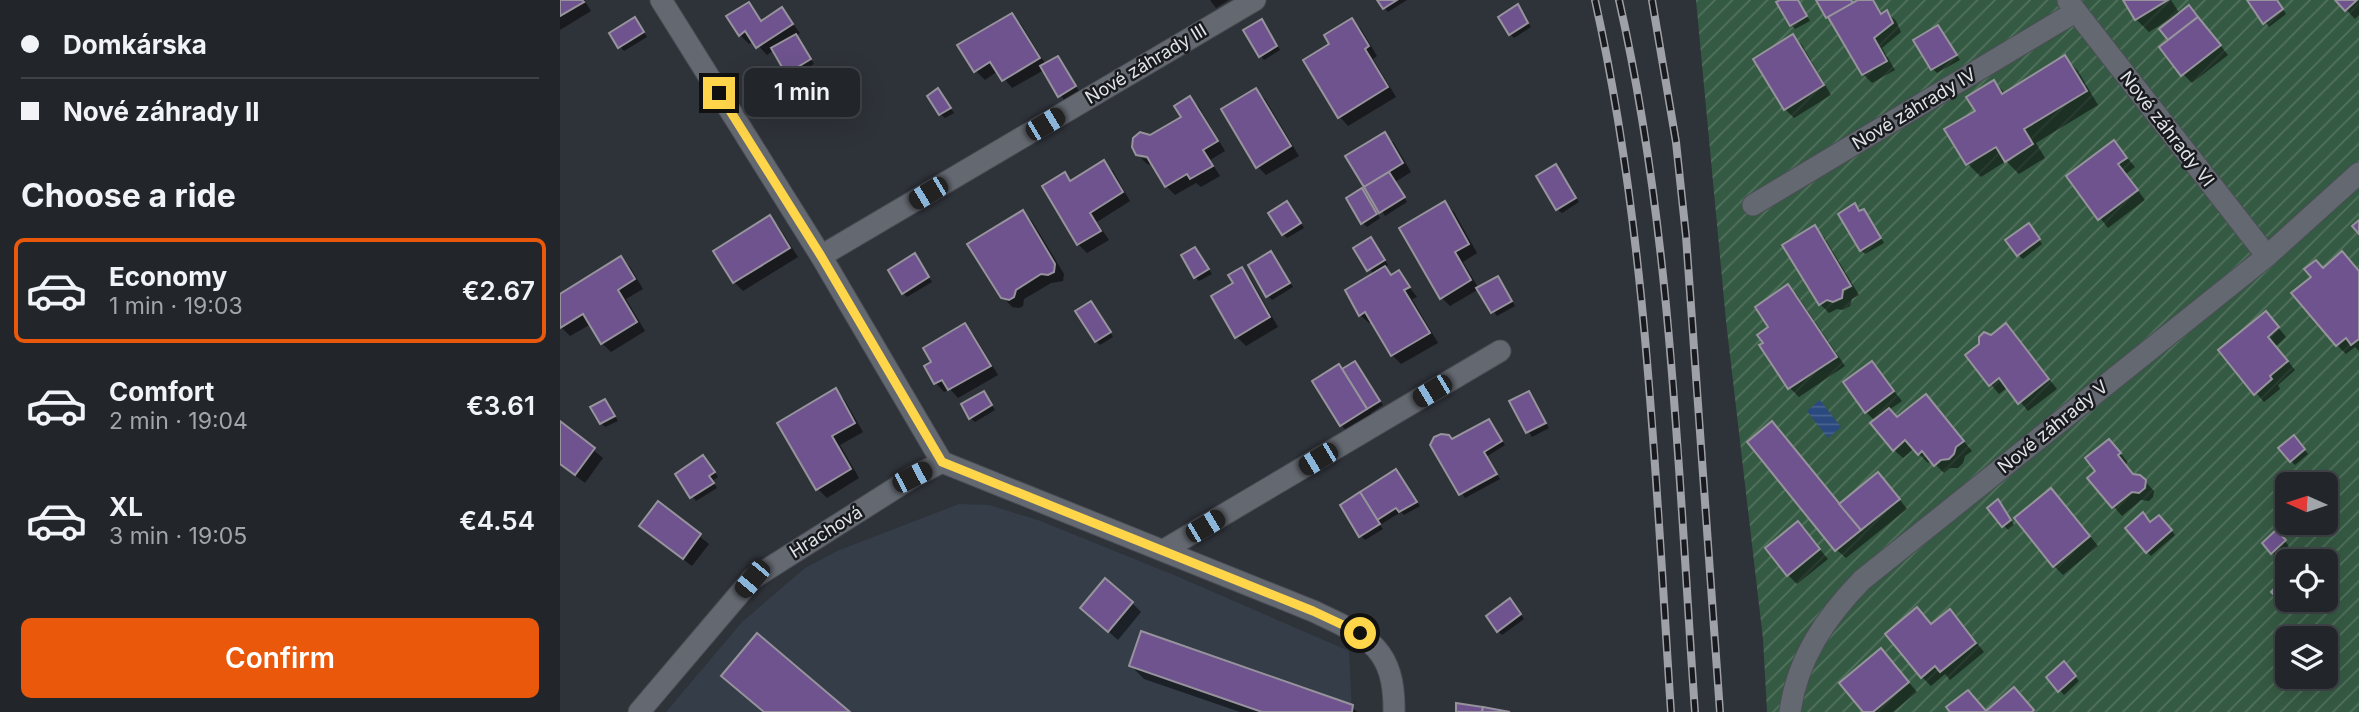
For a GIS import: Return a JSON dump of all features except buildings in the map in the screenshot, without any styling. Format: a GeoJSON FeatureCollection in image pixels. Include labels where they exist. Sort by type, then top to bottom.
{"type":"FeatureCollection","features":[{"type":"Feature","properties":{"kind":"street"},"geometry":{"type":"LineString","coordinates":[[661,0],[821,256],[942,462],[1164,550],[1360,633],[1373,643],[1388,670],[1394,687],[1394,712]]}},
{"type":"Feature","properties":{"kind":"street","name":"Nové záhrady III"},"geometry":{"type":"LineString","coordinates":[[821,256],[1255,0]]}},
{"type":"Feature","properties":{"kind":"street","name":"Nové záhrady IV"},"geometry":{"type":"LineString","coordinates":[[1753,205],[2071,6]]}},
{"type":"Feature","properties":{"kind":"street","name":"Nové záhrady VI"},"geometry":{"type":"LineString","coordinates":[[2071,6],[2267,256]]}},
{"type":"Feature","properties":{"kind":"street","name":"Nové záhrady V"},"geometry":{"type":"LineString","coordinates":[[1790,712],[1800,670],[1808,651],[1838,605],[1862,580],[2267,256],[2359,173]]}},
{"type":"Feature","properties":{"kind":"street"},"geometry":{"type":"LineString","coordinates":[[1164,550],[1500,351]]}},
{"type":"Feature","properties":{"kind":"street","name":"Hrachová"},"geometry":{"type":"LineString","coordinates":[[639,712],[752,579],[912,477],[942,462]]}},
{"type":"Feature","properties":{"kind":"shaded area"},"geometry":{"type":"Polygon","coordinates":[[[959,504],[989,505],[1038,520],[1174,575],[1349,651],[1352,712],[666,712],[742,622],[805,568],[837,551],[959,504]]]}},
{"type":"Feature","properties":{"kind":"green space"},"geometry":{"type":"Polygon","coordinates":[[[1696,0],[2359,0],[2359,712],[1767,712],[1763,639],[1726,321],[1696,0]]]}},
{"type":"Feature","properties":{"kind":"water"},"geometry":{"type":"Polygon","coordinates":[[[1820,400],[1841,427],[1828,438],[1807,411],[1820,400]]]}},
{"type":"Feature","properties":{"kind":"railway"},"geometry":{"type":"LineString","coordinates":[[1595,0],[1613,88],[1638,265],[1654,444],[1671,712]]}},
{"type":"Feature","properties":{"kind":"railway"},"geometry":{"type":"LineString","coordinates":[[1619,0],[1637,88],[1662,265],[1695,712]]}},
{"type":"Feature","properties":{"kind":"railway"},"geometry":{"type":"LineString","coordinates":[[1652,0],[1676,142],[1686,236],[1720,712]]}},
{"type":"Feature","properties":{"kind":"route"},"geometry":{"type":"LineString","coordinates":[[719,93],[821,256],[942,462],[1164,550],[1360,633]]}}]}
